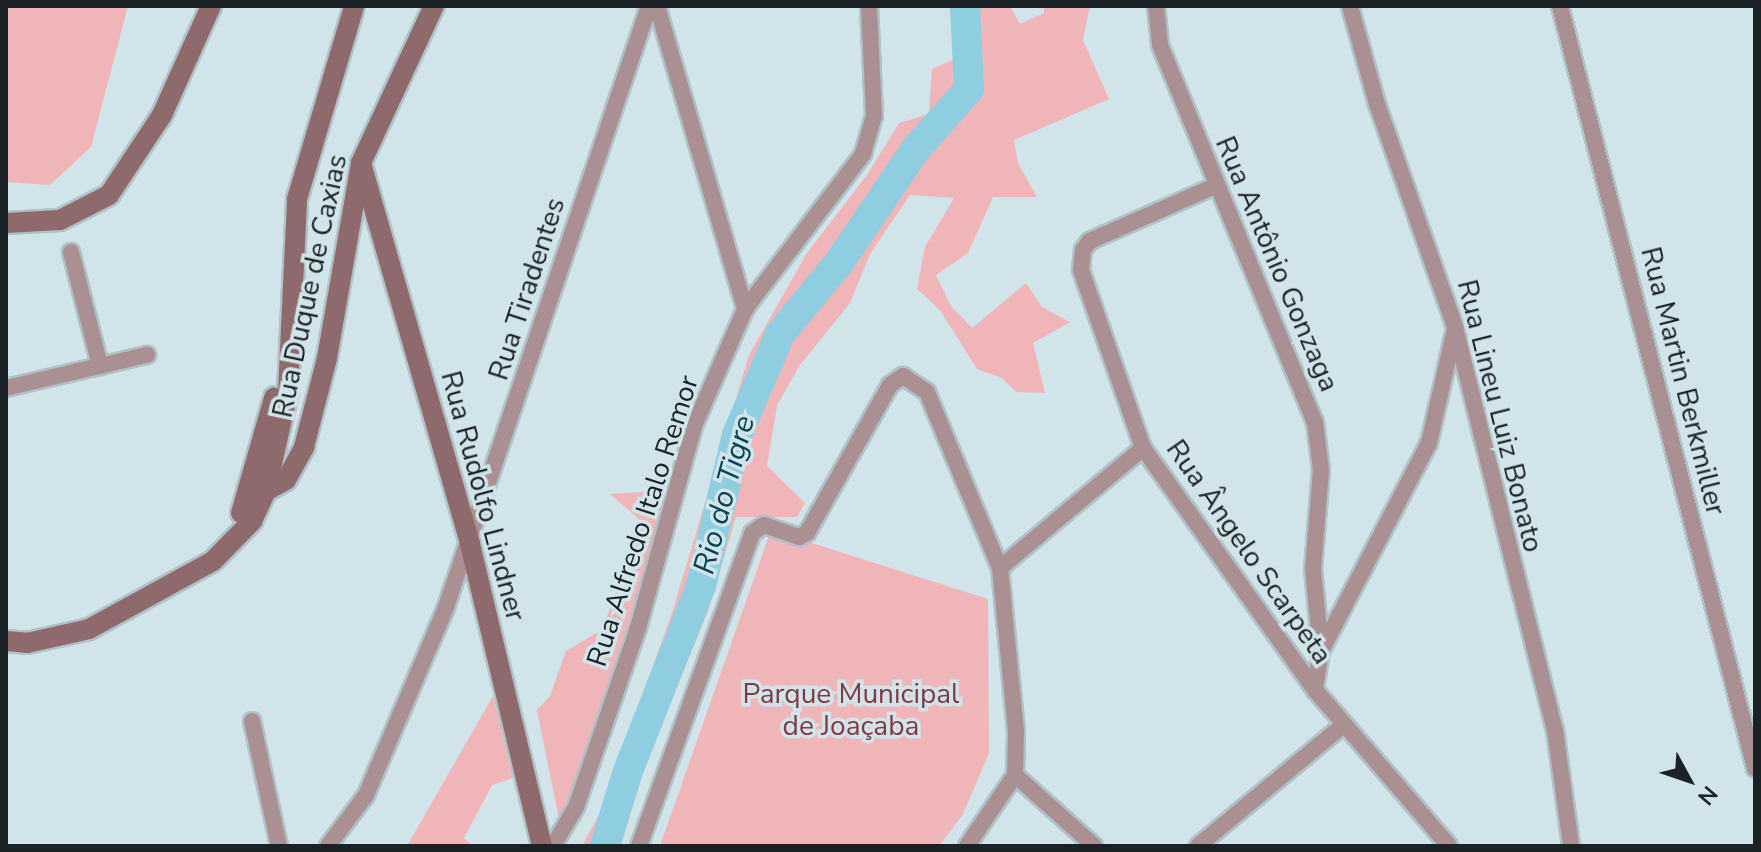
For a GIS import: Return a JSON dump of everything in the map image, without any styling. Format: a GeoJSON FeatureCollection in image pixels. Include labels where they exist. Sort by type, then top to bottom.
{"type":"FeatureCollection","features":[{"type":"Feature","properties":{"kind":"street"},"geometry":{"type":"LineString","coordinates":[[6,223],[60,220],[109,195],[162,115],[211,6]]}},
{"type":"Feature","properties":{"kind":"street"},"geometry":{"type":"LineString","coordinates":[[264,480],[287,360],[297,199],[354,6]]}},
{"type":"Feature","properties":{"kind":"street","name":"Rua Duque de Caxias"},"geometry":{"type":"LineString","coordinates":[[6,641],[27,643],[89,629],[186,576],[230,532],[264,480],[286,480],[304,447],[327,358],[361,163],[434,6]]}},
{"type":"Feature","properties":{"kind":"street","name":"Rua Tiradentes"},"geometry":{"type":"LineString","coordinates":[[328,846],[366,795],[398,728],[470,544],[649,6]]}},
{"type":"Feature","properties":{"kind":"street"},"geometry":{"type":"LineString","coordinates":[[657,6],[745,309]]}},
{"type":"Feature","properties":{"kind":"street","name":"Rua Alfredo Italo Remor"},"geometry":{"type":"LineString","coordinates":[[553,846],[576,807],[638,628],[694,426],[745,309],[863,154],[874,116],[869,6]]}},
{"type":"Feature","properties":{"kind":"street","name":"Rua Antônio Gonzaga"},"geometry":{"type":"LineString","coordinates":[[1156,6],[1160,45],[1215,186],[1296,366],[1315,422],[1321,470],[1313,569],[1321,651],[1315,690]]}},
{"type":"Feature","properties":{"kind":"street","name":"Rua Lineu Luiz Bonato"},"geometry":{"type":"LineString","coordinates":[[1350,6],[1377,104],[1455,327],[1555,730],[1571,846]]}},
{"type":"Feature","properties":{"kind":"street","name":"Rua Martin Berkmiller"},"geometry":{"type":"LineString","coordinates":[[1560,6],[1755,768]]}},
{"type":"Feature","properties":{"kind":"street","name":"Rua Rudolfo Lindner"},"geometry":{"type":"LineString","coordinates":[[361,163],[470,544],[542,846]]}},
{"type":"Feature","properties":{"kind":"street","name":"Rua Ângelo Scarpeta"},"geometry":{"type":"LineString","coordinates":[[1215,186],[1090,241],[1083,250],[1081,270],[1143,448],[1315,690],[1449,846]]}},
{"type":"Feature","properties":{"kind":"street"},"geometry":{"type":"LineString","coordinates":[[71,252],[100,366]]}},
{"type":"Feature","properties":{"kind":"street"},"geometry":{"type":"LineString","coordinates":[[1321,651],[1429,443],[1455,327]]}},
{"type":"Feature","properties":{"kind":"street"},"geometry":{"type":"LineString","coordinates":[[6,388],[147,355]]}},
{"type":"Feature","properties":{"kind":"street"},"geometry":{"type":"LineString","coordinates":[[639,846],[752,533],[764,525],[799,537],[807,533],[890,385],[903,376],[927,392],[1000,568],[1016,732],[1015,775],[967,846]]}},
{"type":"Feature","properties":{"kind":"street"},"geometry":{"type":"LineString","coordinates":[[1000,568],[1143,448]]}},
{"type":"Feature","properties":{"kind":"street"},"geometry":{"type":"LineString","coordinates":[[252,721],[279,846]]}},
{"type":"Feature","properties":{"kind":"street"},"geometry":{"type":"LineString","coordinates":[[1198,846],[1343,725]]}},
{"type":"Feature","properties":{"kind":"street"},"geometry":{"type":"LineString","coordinates":[[1015,775],[1094,846]]}},
{"type":"Feature","properties":{"kind":"green space"},"geometry":{"type":"Polygon","coordinates":[[[6,6],[128,6],[91,147],[50,185],[6,182],[6,6]]]}},
{"type":"Feature","properties":{"kind":"green space"},"geometry":{"type":"Polygon","coordinates":[[[957,6],[1010,6],[1020,24],[1044,13],[1044,6],[1090,6],[1083,40],[1109,99],[1014,140],[1018,163],[1037,197],[993,197],[968,253],[936,275],[951,306],[972,328],[1026,283],[1042,307],[1070,322],[1033,343],[1045,393],[1016,392],[1002,378],[977,369],[940,310],[917,289],[925,247],[954,198],[910,195],[870,254],[850,303],[800,365],[777,405],[767,466],[805,503],[797,517],[736,517],[708,611],[612,846],[582,846],[600,813],[673,610],[749,355],[807,253],[867,175],[899,123],[929,114],[932,69],[959,57],[957,6]]]}},
{"type":"Feature","properties":{"kind":"green space"},"geometry":{"type":"Polygon","coordinates":[[[645,492],[667,510],[627,656],[561,829],[537,710],[550,696],[566,651],[602,630],[642,522],[610,494],[645,492]]]}},
{"type":"Feature","properties":{"kind":"green space","name":"Parque Municipal de Joaçaba"},"geometry":{"type":"Polygon","coordinates":[[[771,530],[988,599],[989,753],[963,814],[939,846],[660,846],[771,530]]]}},
{"type":"Feature","properties":{"kind":"green space"},"geometry":{"type":"Polygon","coordinates":[[[493,696],[513,778],[492,785],[464,838],[473,846],[407,846],[493,696]]]}},
{"type":"Feature","properties":{"kind":"waterway","name":"Rio do Tigre"},"geometry":{"type":"LineString","coordinates":[[605,846],[628,771],[701,586],[737,435],[780,334],[838,264],[916,149],[969,89],[965,6]]}}]}
